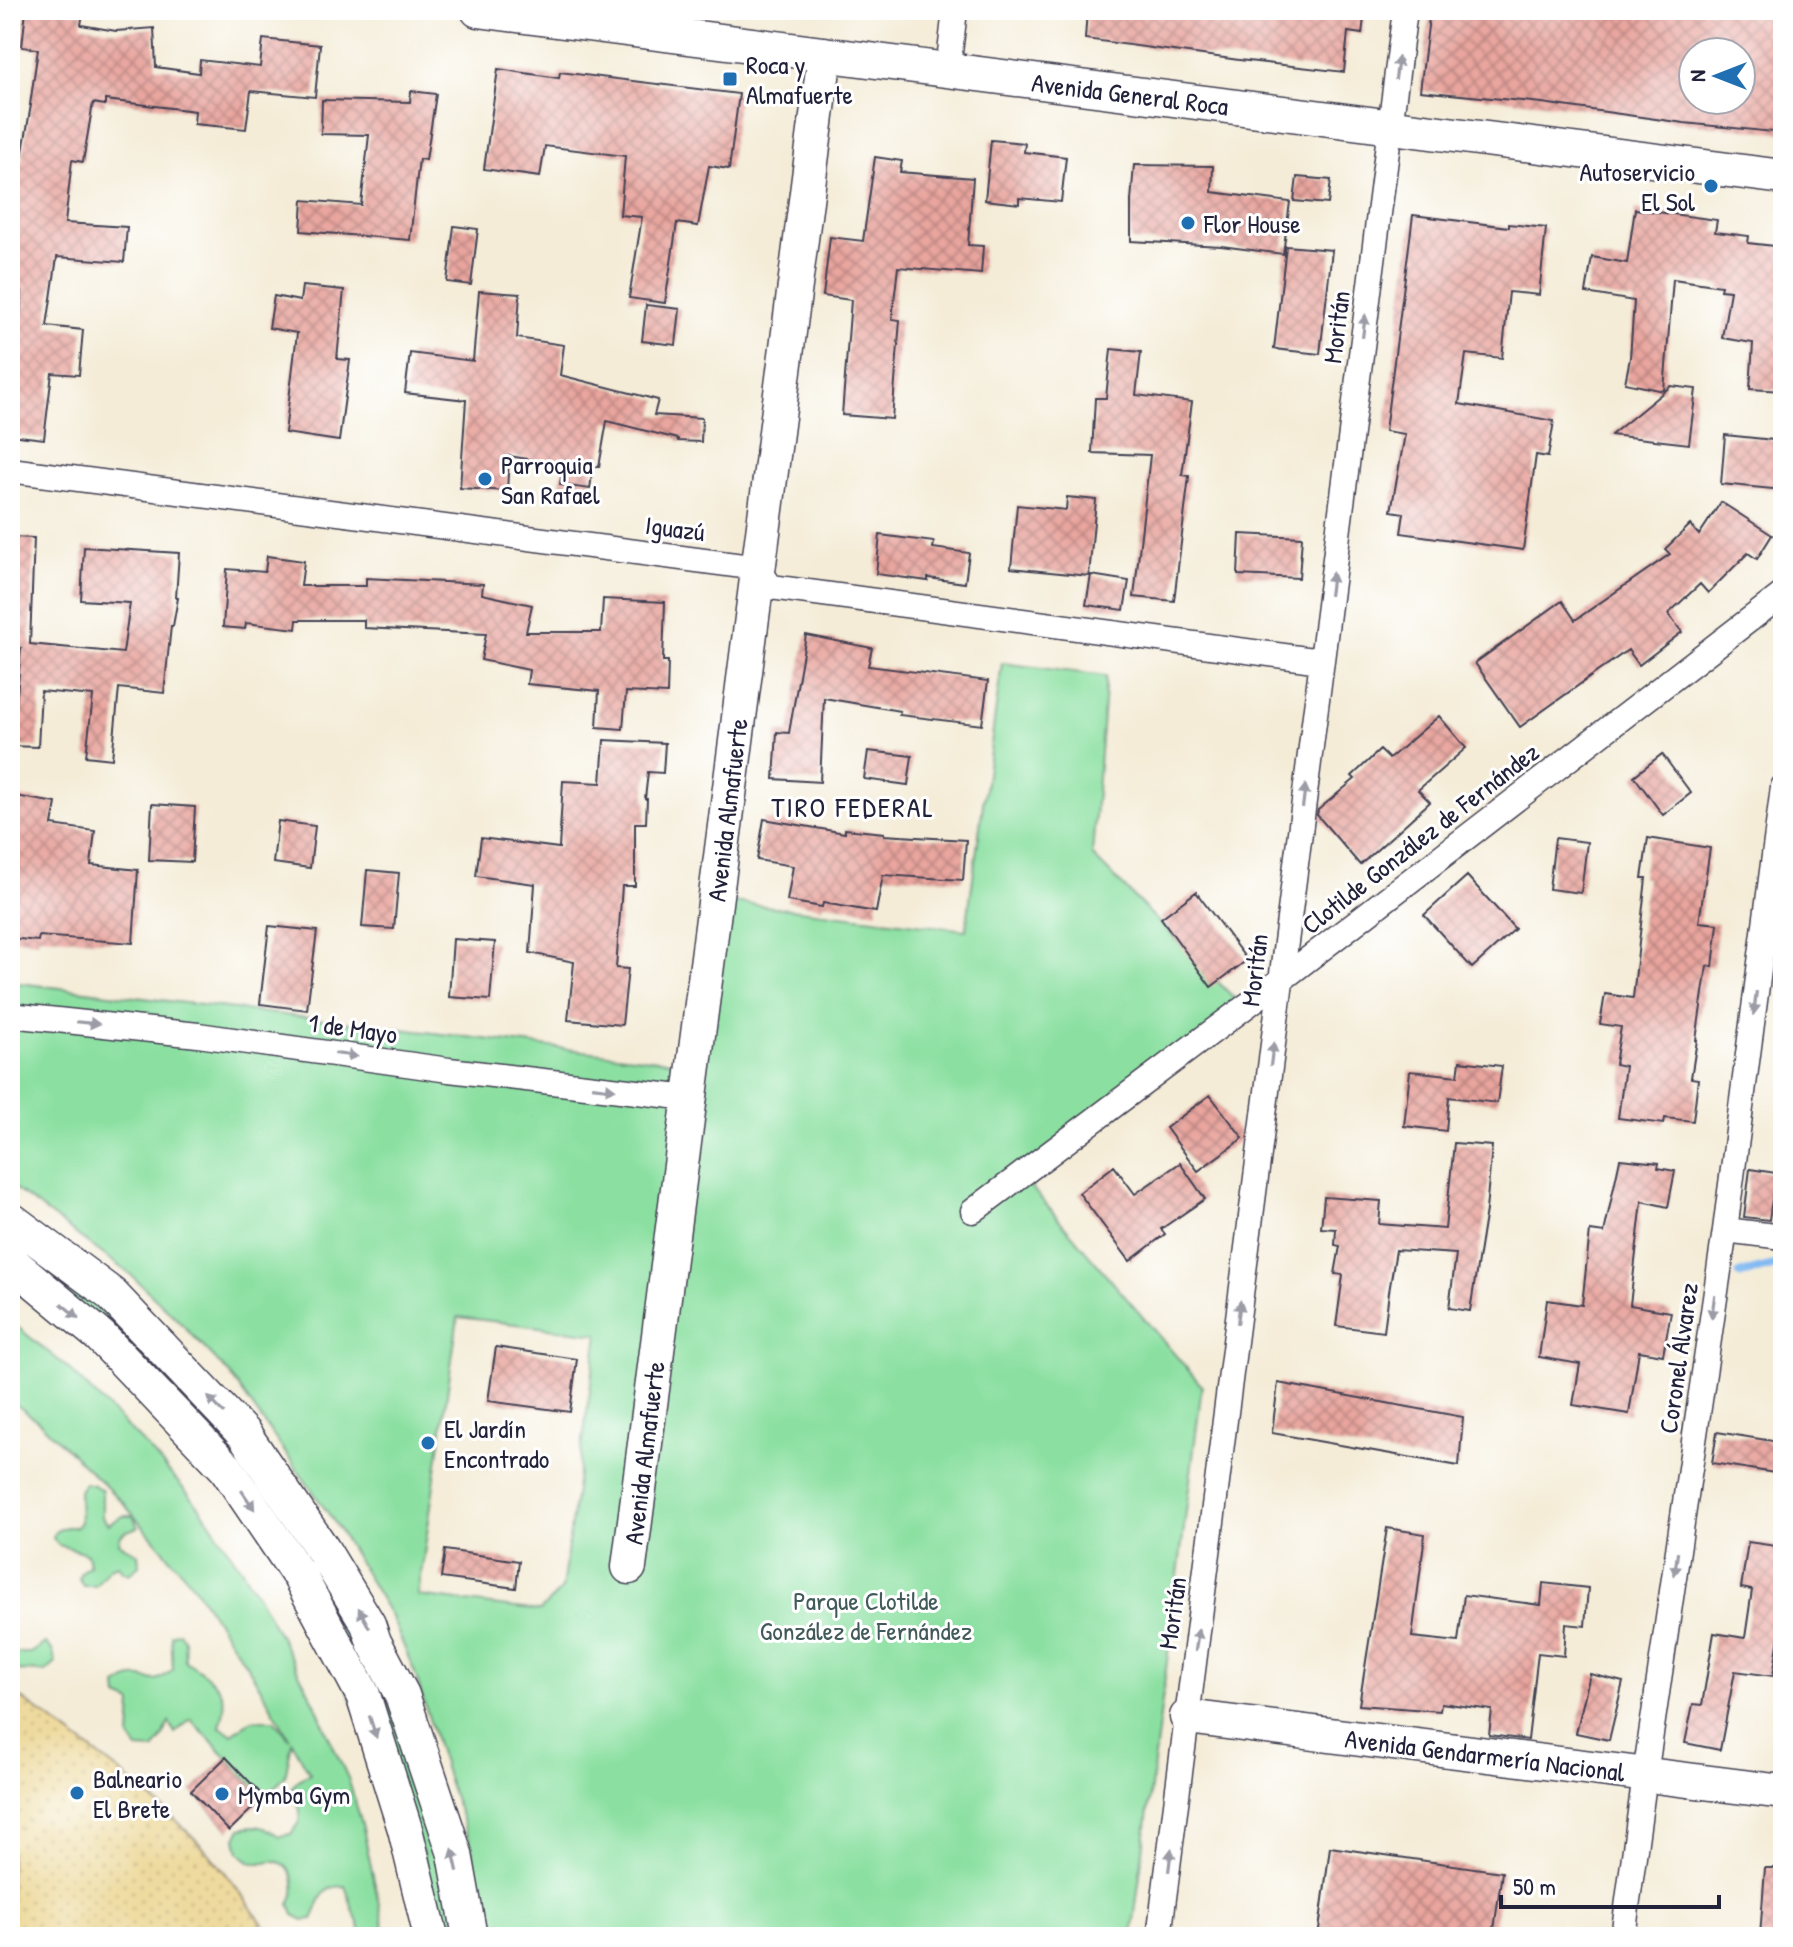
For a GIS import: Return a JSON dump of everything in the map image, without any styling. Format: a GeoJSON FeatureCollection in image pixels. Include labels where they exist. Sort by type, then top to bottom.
{"type":"FeatureCollection","features":[{"type":"Feature","properties":{"kind":"main road","name":"Avenida General Roca"},"geometry":{"type":"LineString","coordinates":[[488,11],[1783,177]]}},
{"type":"Feature","properties":{"kind":"main road","name":"Avenida Almafuerte"},"geometry":{"type":"LineString","coordinates":[[629,1567],[825,54]]}},
{"type":"Feature","properties":{"kind":"main road"},"geometry":{"type":"LineString","coordinates":[[10,1219],[111,1294],[244,1434],[323,1550],[368,1624],[402,1695],[455,1854],[470,1937]]}},
{"type":"Feature","properties":{"kind":"main road"},"geometry":{"type":"LineString","coordinates":[[10,1261],[100,1336],[226,1468],[300,1577],[363,1695],[405,1829],[431,1937]]}},
{"type":"Feature","properties":{"kind":"main road","name":"Avenida Gendarmería Nacional"},"geometry":{"type":"LineString","coordinates":[[1187,1717],[1783,1792]]}},
{"type":"Feature","properties":{"kind":"street"},"geometry":{"type":"LineString","coordinates":[[948,70],[955,10]]}},
{"type":"Feature","properties":{"kind":"street","name":"Moritán"},"geometry":{"type":"LineString","coordinates":[[1159,1937],[1405,10]]}},
{"type":"Feature","properties":{"kind":"street","name":"Iguazú"},"geometry":{"type":"LineString","coordinates":[[10,470],[758,568],[771,587],[1321,661]]}},
{"type":"Feature","properties":{"kind":"street","name":"Clotilde González de Fernández"},"geometry":{"type":"LineString","coordinates":[[973,1211],[1281,980],[1783,594]]}},
{"type":"Feature","properties":{"kind":"street","name":"Coronel Álvarez"},"geometry":{"type":"LineString","coordinates":[[1623,1937],[1725,1230],[1783,787]]}},
{"type":"Feature","properties":{"kind":"street","name":"1 de Mayo"},"geometry":{"type":"LineString","coordinates":[[10,1015],[198,1035],[433,1068],[689,1098]]}},
{"type":"Feature","properties":{"kind":"street"},"geometry":{"type":"LineString","coordinates":[[1725,1230],[1783,1237]]}},
{"type":"Feature","properties":{"kind":"green space","name":"Parque Clotilde González de Fernández"},"geometry":{"type":"Polygon","coordinates":[[[1002,663],[1106,676],[1092,855],[1247,1011],[1030,1186],[1202,1386],[1132,1937],[490,1937],[470,1841],[415,1673],[392,1618],[335,1523],[230,1375],[175,1317],[131,1275],[10,1185],[10,982],[700,1065],[724,901],[966,930],[1002,663]],[[458,1317],[418,1596],[540,1611],[562,1589],[598,1334],[458,1317]]]}},
{"type":"Feature","properties":{"kind":"green space"},"geometry":{"type":"Polygon","coordinates":[[[10,1231],[105,1302],[236,1440],[369,1645],[440,1847],[461,1937],[442,1937],[423,1853],[270,1523],[10,1252],[10,1231]]]}},
{"type":"Feature","properties":{"kind":"green space"},"geometry":{"type":"Polygon","coordinates":[[[10,1321],[68,1368],[146,1446],[199,1506],[242,1570],[315,1703],[348,1778],[362,1824],[386,1937],[363,1937],[345,1886],[326,1891],[312,1919],[304,1920],[294,1915],[290,1904],[294,1892],[293,1878],[287,1867],[275,1861],[253,1862],[239,1853],[236,1838],[241,1828],[262,1827],[280,1836],[291,1834],[299,1822],[300,1809],[293,1797],[293,1788],[298,1780],[310,1774],[292,1742],[285,1777],[264,1797],[191,1719],[175,1733],[169,1722],[154,1750],[138,1749],[130,1738],[132,1703],[118,1697],[117,1686],[129,1679],[160,1679],[173,1669],[171,1635],[179,1632],[184,1640],[185,1661],[205,1674],[221,1692],[224,1708],[220,1727],[232,1734],[252,1720],[274,1720],[290,1739],[253,1675],[190,1581],[124,1504],[38,1421],[10,1400],[10,1321]]]}},
{"type":"Feature","properties":{"kind":"green space"},"geometry":{"type":"Polygon","coordinates":[[[84,1483],[102,1491],[102,1517],[108,1524],[123,1516],[133,1516],[138,1527],[123,1534],[119,1543],[138,1554],[139,1565],[129,1574],[118,1565],[109,1568],[95,1586],[83,1586],[79,1578],[89,1565],[87,1554],[58,1545],[53,1538],[56,1531],[76,1527],[80,1522],[79,1491],[84,1483]]]}},
{"type":"Feature","properties":{"kind":"green space"},"geometry":{"type":"Polygon","coordinates":[[[45,1643],[52,1650],[56,1663],[46,1672],[16,1671],[10,1681],[10,1648],[15,1653],[30,1653],[45,1643]]]}},
{"type":"Feature","properties":{"kind":"sand","name":"Balneario El Brete"},"geometry":{"type":"Polygon","coordinates":[[[10,1690],[118,1771],[195,1838],[272,1937],[10,1937],[10,1690]]]}},
{"type":"Feature","properties":{"kind":"building"},"geometry":{"type":"Polygon","coordinates":[[[26,10],[83,13],[81,25],[116,31],[154,28],[156,67],[199,73],[200,60],[260,67],[263,39],[320,45],[315,97],[251,91],[246,129],[194,124],[195,111],[105,100],[105,105],[93,103],[83,162],[72,160],[65,223],[127,227],[124,262],[57,257],[47,326],[83,330],[79,375],[52,373],[44,439],[10,435],[10,375],[15,375],[22,291],[10,289],[10,162],[21,163],[38,49],[22,47],[26,10]]]}},
{"type":"Feature","properties":{"kind":"building"},"geometry":{"type":"Polygon","coordinates":[[[1087,10],[1365,10],[1362,34],[1348,32],[1344,72],[1085,39],[1087,10]]]}},
{"type":"Feature","properties":{"kind":"building"},"geometry":{"type":"Polygon","coordinates":[[[1430,10],[1783,10],[1783,133],[1420,91],[1430,10]]]}},
{"type":"Feature","properties":{"kind":"building"},"geometry":{"type":"Polygon","coordinates":[[[498,69],[559,78],[560,72],[739,94],[729,169],[709,166],[698,226],[677,223],[665,303],[629,298],[642,217],[620,215],[625,156],[545,146],[540,177],[484,169],[498,69]]]}},
{"type":"Feature","properties":{"kind":"building"},"geometry":{"type":"Polygon","coordinates":[[[411,91],[436,94],[426,160],[419,159],[410,240],[301,231],[303,200],[361,205],[369,135],[321,134],[322,100],[410,102],[411,91]]]}},
{"type":"Feature","properties":{"kind":"building"},"geometry":{"type":"Polygon","coordinates":[[[991,140],[1025,143],[1024,152],[1066,157],[1061,202],[1019,198],[1019,204],[985,200],[991,140]]]}},
{"type":"Feature","properties":{"kind":"building"},"geometry":{"type":"Polygon","coordinates":[[[875,157],[902,161],[900,172],[973,178],[968,245],[983,246],[981,274],[898,267],[892,319],[900,320],[892,419],[842,415],[851,300],[823,296],[830,237],[863,241],[875,157]]]}},
{"type":"Feature","properties":{"kind":"building"},"geometry":{"type":"Polygon","coordinates":[[[1134,165],[1213,166],[1212,192],[1290,202],[1283,254],[1221,246],[1131,241],[1134,165]]]}},
{"type":"Feature","properties":{"kind":"building"},"geometry":{"type":"Polygon","coordinates":[[[1297,177],[1331,180],[1328,204],[1294,201],[1297,177]]]}},
{"type":"Feature","properties":{"kind":"building"},"geometry":{"type":"Polygon","coordinates":[[[1635,209],[1717,220],[1715,232],[1749,236],[1748,243],[1783,247],[1783,316],[1777,352],[1783,352],[1783,391],[1750,389],[1753,343],[1722,338],[1730,291],[1720,290],[1721,286],[1673,279],[1664,391],[1625,383],[1634,301],[1586,293],[1592,257],[1627,263],[1635,209]]]}},
{"type":"Feature","properties":{"kind":"building"},"geometry":{"type":"Polygon","coordinates":[[[1413,215],[1509,227],[1509,224],[1546,228],[1539,295],[1509,292],[1502,358],[1466,354],[1459,404],[1554,421],[1548,457],[1536,455],[1523,550],[1401,533],[1404,513],[1391,511],[1405,434],[1385,431],[1413,215]]]}},
{"type":"Feature","properties":{"kind":"building"},"geometry":{"type":"Polygon","coordinates":[[[454,226],[478,229],[471,285],[447,282],[454,226]]]}},
{"type":"Feature","properties":{"kind":"building"},"geometry":{"type":"Polygon","coordinates":[[[1286,246],[1332,250],[1320,354],[1274,349],[1286,246]]]}},
{"type":"Feature","properties":{"kind":"building"},"geometry":{"type":"Polygon","coordinates":[[[302,286],[344,290],[337,359],[350,360],[339,441],[285,433],[297,333],[269,328],[274,296],[300,301],[302,286]]]}},
{"type":"Feature","properties":{"kind":"building"},"geometry":{"type":"Polygon","coordinates":[[[479,291],[520,294],[517,338],[564,345],[560,375],[658,400],[654,415],[702,418],[701,442],[678,441],[607,421],[599,467],[593,467],[590,489],[560,485],[563,465],[509,456],[507,491],[460,488],[466,400],[405,393],[410,353],[473,361],[479,291]]]}},
{"type":"Feature","properties":{"kind":"building"},"geometry":{"type":"Polygon","coordinates":[[[646,305],[680,309],[676,345],[642,341],[646,305]]]}},
{"type":"Feature","properties":{"kind":"building"},"geometry":{"type":"Polygon","coordinates":[[[1111,349],[1141,352],[1136,395],[1192,402],[1182,475],[1189,476],[1174,601],[1134,597],[1150,455],[1092,453],[1095,398],[1106,398],[1111,349]]]}},
{"type":"Feature","properties":{"kind":"building"},"geometry":{"type":"Polygon","coordinates":[[[1671,386],[1696,389],[1689,444],[1611,435],[1671,386]]]}},
{"type":"Feature","properties":{"kind":"building"},"geometry":{"type":"Polygon","coordinates":[[[1725,435],[1783,441],[1783,490],[1721,484],[1725,435]]]}},
{"type":"Feature","properties":{"kind":"building"},"geometry":{"type":"Polygon","coordinates":[[[1067,497],[1096,500],[1089,576],[1011,568],[1017,505],[1066,510],[1067,497]]]}},
{"type":"Feature","properties":{"kind":"building"},"geometry":{"type":"Polygon","coordinates":[[[1721,502],[1772,535],[1757,559],[1748,553],[1708,593],[1700,584],[1668,614],[1682,632],[1639,665],[1628,650],[1520,727],[1475,663],[1562,601],[1575,620],[1670,554],[1665,549],[1690,525],[1699,535],[1721,502]]]}},
{"type":"Feature","properties":{"kind":"building"},"geometry":{"type":"Polygon","coordinates":[[[1240,534],[1302,537],[1299,578],[1238,575],[1240,534]]]}},
{"type":"Feature","properties":{"kind":"building"},"geometry":{"type":"Polygon","coordinates":[[[880,535],[934,542],[933,548],[969,553],[965,583],[876,574],[880,535]]]}},
{"type":"Feature","properties":{"kind":"building"},"geometry":{"type":"Polygon","coordinates":[[[10,537],[34,538],[30,644],[123,653],[130,603],[81,600],[84,547],[179,553],[178,598],[171,626],[164,693],[119,688],[112,759],[86,756],[93,696],[41,691],[38,747],[10,746],[10,707],[16,707],[21,648],[10,648],[10,537]]]}},
{"type":"Feature","properties":{"kind":"building"},"geometry":{"type":"Polygon","coordinates":[[[267,556],[304,561],[301,586],[366,586],[366,578],[483,584],[482,594],[532,605],[526,632],[601,632],[603,599],[665,602],[663,661],[668,661],[667,694],[626,692],[623,729],[597,727],[599,691],[527,684],[529,670],[481,660],[486,634],[364,628],[364,620],[297,620],[296,629],[246,623],[245,629],[223,627],[227,569],[265,572],[267,556]]]}},
{"type":"Feature","properties":{"kind":"building"},"geometry":{"type":"Polygon","coordinates":[[[1091,575],[1129,581],[1124,610],[1086,605],[1091,575]]]}},
{"type":"Feature","properties":{"kind":"building"},"geometry":{"type":"Polygon","coordinates":[[[806,635],[872,648],[868,666],[988,681],[982,725],[899,715],[900,711],[824,698],[820,782],[774,779],[777,732],[789,733],[806,635]]]}},
{"type":"Feature","properties":{"kind":"building"},"geometry":{"type":"Polygon","coordinates":[[[1439,716],[1466,748],[1418,790],[1430,802],[1360,865],[1317,815],[1318,810],[1355,779],[1352,776],[1380,750],[1389,759],[1439,716]]]}},
{"type":"Feature","properties":{"kind":"building"},"geometry":{"type":"Polygon","coordinates":[[[604,740],[665,743],[663,773],[648,772],[646,823],[635,823],[635,886],[622,886],[616,968],[628,969],[622,1025],[568,1020],[574,962],[530,953],[535,884],[476,876],[481,838],[559,848],[563,781],[601,783],[604,740]]]}},
{"type":"Feature","properties":{"kind":"building"},"geometry":{"type":"Polygon","coordinates":[[[868,751],[912,756],[908,785],[864,779],[868,751]]]}},
{"type":"Feature","properties":{"kind":"building"},"geometry":{"type":"Polygon","coordinates":[[[1662,754],[1691,793],[1663,815],[1634,776],[1662,754]]]}},
{"type":"Feature","properties":{"kind":"building"},"geometry":{"type":"Polygon","coordinates":[[[10,795],[56,803],[52,825],[95,831],[91,865],[138,870],[133,943],[39,936],[38,941],[10,938],[10,795]]]}},
{"type":"Feature","properties":{"kind":"building"},"geometry":{"type":"Polygon","coordinates":[[[152,804],[195,807],[192,862],[149,860],[152,804]]]}},
{"type":"Feature","properties":{"kind":"building"},"geometry":{"type":"Polygon","coordinates":[[[764,819],[845,833],[845,829],[884,835],[966,840],[963,880],[883,875],[876,912],[823,903],[822,907],[787,901],[793,866],[757,860],[764,819]]]}},
{"type":"Feature","properties":{"kind":"building"},"geometry":{"type":"Polygon","coordinates":[[[278,821],[315,826],[310,868],[273,863],[278,821]]]}},
{"type":"Feature","properties":{"kind":"building"},"geometry":{"type":"Polygon","coordinates":[[[1555,838],[1587,842],[1581,893],[1549,889],[1555,838]]]}},
{"type":"Feature","properties":{"kind":"building"},"geometry":{"type":"Polygon","coordinates":[[[1648,838],[1710,848],[1699,922],[1718,924],[1713,967],[1707,966],[1691,1078],[1698,1079],[1693,1121],[1665,1118],[1664,1124],[1618,1118],[1625,1066],[1615,1064],[1621,1027],[1600,1024],[1605,994],[1633,998],[1648,838]]]}},
{"type":"Feature","properties":{"kind":"building"},"geometry":{"type":"Polygon","coordinates":[[[367,870],[399,873],[394,929],[362,927],[367,870]]]}},
{"type":"Feature","properties":{"kind":"building"},"geometry":{"type":"Polygon","coordinates":[[[1467,876],[1515,929],[1472,968],[1424,915],[1467,876]]]}},
{"type":"Feature","properties":{"kind":"building"},"geometry":{"type":"Polygon","coordinates":[[[1196,892],[1247,960],[1211,987],[1161,918],[1196,892]]]}},
{"type":"Feature","properties":{"kind":"building"},"geometry":{"type":"Polygon","coordinates":[[[269,926],[317,931],[307,1010],[260,1004],[269,926]]]}},
{"type":"Feature","properties":{"kind":"building"},"geometry":{"type":"Polygon","coordinates":[[[453,939],[495,942],[490,1000],[449,997],[453,939]]]}},
{"type":"Feature","properties":{"kind":"building"},"geometry":{"type":"Polygon","coordinates":[[[1460,1061],[1502,1066],[1497,1103],[1449,1097],[1446,1131],[1404,1126],[1410,1071],[1458,1076],[1460,1061]]]}},
{"type":"Feature","properties":{"kind":"building"},"geometry":{"type":"Polygon","coordinates":[[[1210,1095],[1243,1138],[1198,1171],[1166,1128],[1210,1095]]]}},
{"type":"Feature","properties":{"kind":"building"},"geometry":{"type":"Polygon","coordinates":[[[1454,1143],[1492,1146],[1486,1210],[1470,1311],[1449,1308],[1456,1254],[1396,1250],[1384,1332],[1336,1326],[1343,1275],[1335,1274],[1340,1246],[1335,1245],[1336,1229],[1321,1228],[1324,1197],[1381,1201],[1379,1224],[1445,1229],[1454,1143]]]}},
{"type":"Feature","properties":{"kind":"building"},"geometry":{"type":"Polygon","coordinates":[[[1620,1159],[1659,1163],[1658,1168],[1675,1171],[1668,1207],[1642,1201],[1630,1305],[1671,1312],[1663,1355],[1639,1351],[1629,1414],[1573,1405],[1580,1364],[1539,1357],[1547,1300],[1582,1305],[1590,1231],[1604,1233],[1620,1159]]]}},
{"type":"Feature","properties":{"kind":"building"},"geometry":{"type":"Polygon","coordinates":[[[1180,1163],[1205,1199],[1161,1229],[1165,1234],[1130,1261],[1079,1193],[1114,1166],[1135,1194],[1180,1163]]]}},
{"type":"Feature","properties":{"kind":"building"},"geometry":{"type":"Polygon","coordinates":[[[1750,1169],[1776,1173],[1769,1220],[1744,1217],[1750,1169]]]}},
{"type":"Feature","properties":{"kind":"building"},"geometry":{"type":"Polygon","coordinates":[[[496,1347],[577,1359],[570,1412],[488,1401],[496,1347]]]}},
{"type":"Feature","properties":{"kind":"building"},"geometry":{"type":"Polygon","coordinates":[[[1278,1383],[1463,1417],[1459,1466],[1272,1433],[1278,1383]]]}},
{"type":"Feature","properties":{"kind":"building"},"geometry":{"type":"Polygon","coordinates":[[[1717,1432],[1779,1442],[1775,1473],[1712,1463],[1717,1432]]]}},
{"type":"Feature","properties":{"kind":"building"},"geometry":{"type":"Polygon","coordinates":[[[1387,1528],[1425,1534],[1412,1637],[1458,1642],[1464,1595],[1541,1605],[1543,1583],[1588,1588],[1585,1626],[1566,1624],[1564,1656],[1538,1653],[1528,1740],[1489,1735],[1492,1710],[1441,1703],[1440,1711],[1359,1705],[1387,1528]]]}},
{"type":"Feature","properties":{"kind":"building"},"geometry":{"type":"Polygon","coordinates":[[[1748,1542],[1783,1547],[1783,1638],[1779,1637],[1773,1676],[1735,1671],[1720,1750],[1685,1743],[1693,1704],[1702,1705],[1714,1633],[1745,1638],[1752,1590],[1741,1588],[1748,1542]]]}},
{"type":"Feature","properties":{"kind":"building"},"geometry":{"type":"Polygon","coordinates":[[[445,1550],[519,1561],[516,1588],[441,1578],[445,1550]]]}},
{"type":"Feature","properties":{"kind":"building"},"geometry":{"type":"Polygon","coordinates":[[[1590,1674],[1623,1682],[1609,1740],[1576,1733],[1590,1674]]]}},
{"type":"Feature","properties":{"kind":"building"},"geometry":{"type":"Polygon","coordinates":[[[226,1757],[264,1797],[229,1831],[191,1791],[226,1757]]]}},
{"type":"Feature","properties":{"kind":"building"},"geometry":{"type":"Polygon","coordinates":[[[1330,1847],[1502,1872],[1493,1937],[1318,1937],[1330,1847]]]}},
{"type":"Feature","properties":{"kind":"building"},"geometry":{"type":"Polygon","coordinates":[[[1765,1868],[1783,1868],[1783,1937],[1760,1937],[1765,1868]]]}},
{"type":"Feature","properties":{"kind":"waterway"},"geometry":{"type":"LineString","coordinates":[[1740,1274],[1783,1263]]}},
{"type":"Feature","properties":{"kind":"place","name":"Roca y Almafuerte"},"geometry":{"type":"Point","coordinates":[730,79]}},
{"type":"Feature","properties":{"kind":"place","name":"Autoservicio El Sol"},"geometry":{"type":"Point","coordinates":[1711,186]}},
{"type":"Feature","properties":{"kind":"place","name":"Flor House"},"geometry":{"type":"Point","coordinates":[1188,223]}},
{"type":"Feature","properties":{"kind":"place","name":"Parroquia San Rafael"},"geometry":{"type":"Point","coordinates":[485,479]}},
{"type":"Feature","properties":{"kind":"place","name":"El Jardín Encontrado"},"geometry":{"type":"Point","coordinates":[428,1443]}},
{"type":"Feature","properties":{"kind":"place","name":"Balneario El Brete"},"geometry":{"type":"Point","coordinates":[77,1793]}},
{"type":"Feature","properties":{"kind":"place","name":"Mymba Gym"},"geometry":{"type":"Point","coordinates":[222,1794]}},
{"type":"Feature","properties":{"kind":"district","name":"TIRO FEDERAL"},"geometry":{"type":"Point","coordinates":[853,807]}}]}
